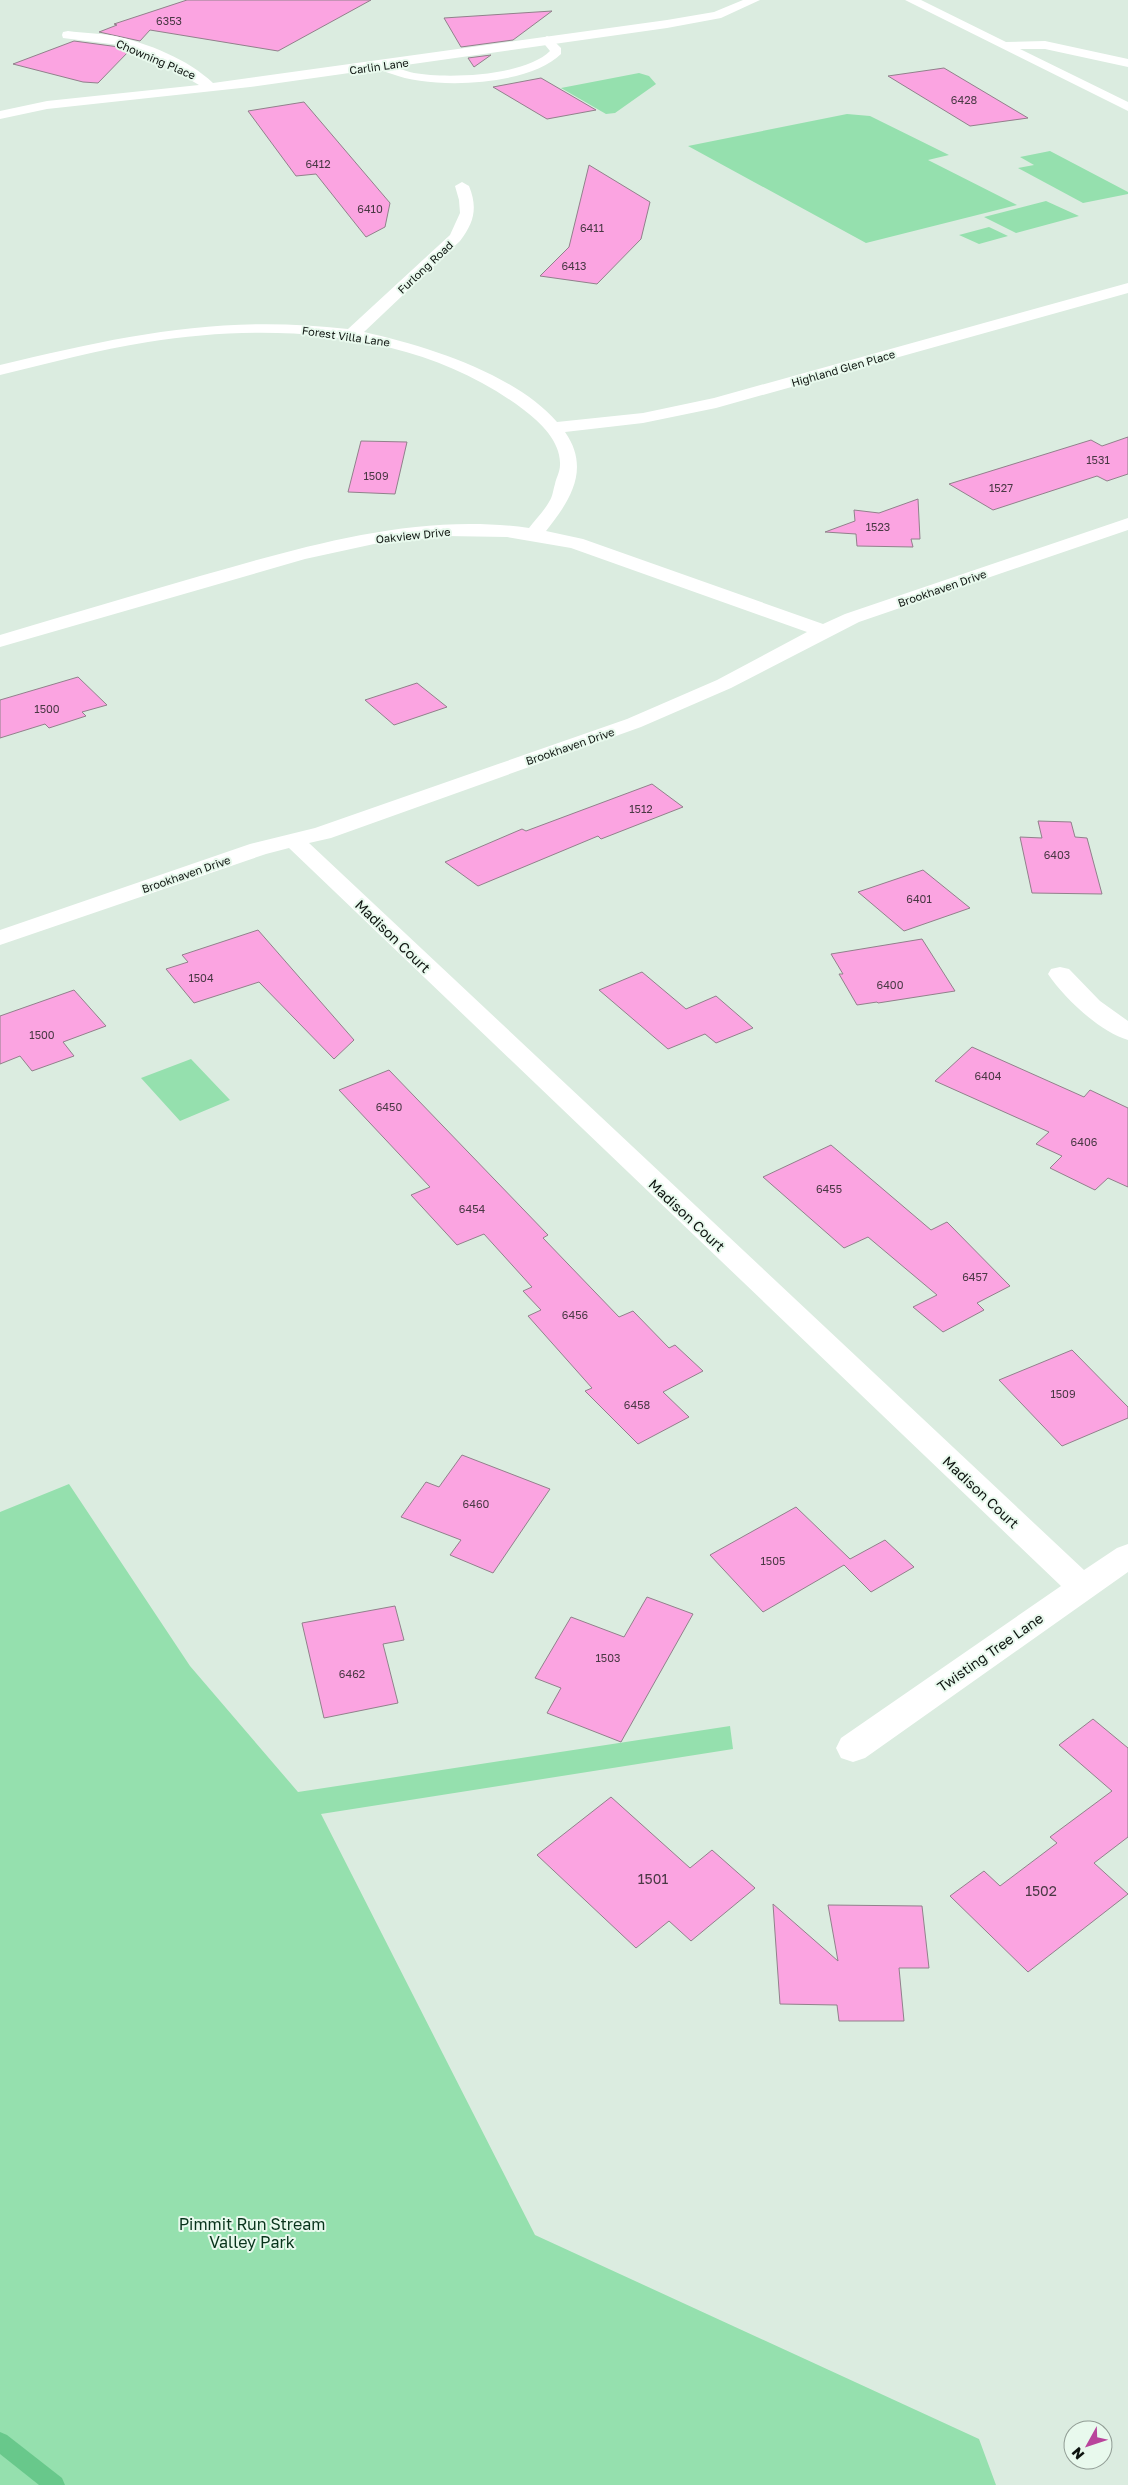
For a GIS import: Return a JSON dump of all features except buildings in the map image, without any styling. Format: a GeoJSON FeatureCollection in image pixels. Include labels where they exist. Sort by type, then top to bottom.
{"type":"FeatureCollection","features":[{"type":"Feature","properties":{"kind":"street","name":"Carlin Lane"},"geometry":{"type":"LineString","coordinates":[[0,115],[47,105],[381,66],[698,19],[732,10],[754,0]]}},
{"type":"Feature","properties":{"kind":"street"},"geometry":{"type":"LineString","coordinates":[[911,0],[1128,107]]}},
{"type":"Feature","properties":{"kind":"street","name":"Chowning Place"},"geometry":{"type":"LineString","coordinates":[[68,35],[98,38],[128,45],[194,74],[210,87]]}},
{"type":"Feature","properties":{"kind":"street"},"geometry":{"type":"LineString","coordinates":[[1002,45],[1045,45],[1128,63]]}},
{"type":"Feature","properties":{"kind":"street","name":"Furlong Road"},"geometry":{"type":"LineString","coordinates":[[352,334],[459,233],[469,212],[468,199],[462,186]]}},
{"type":"Feature","properties":{"kind":"street","name":"Highland Glen Place"},"geometry":{"type":"LineString","coordinates":[[553,428],[643,418],[716,403],[1128,288]]}},
{"type":"Feature","properties":{"kind":"street","name":"Forest Villa Lane"},"geometry":{"type":"LineString","coordinates":[[0,370],[126,341],[196,331],[257,328],[295,329],[352,334],[406,345],[440,356],[472,370],[518,398],[553,428],[564,446],[569,464],[560,499],[534,534]]}},
{"type":"Feature","properties":{"kind":"street","name":"Brookhaven Drive"},"geometry":{"type":"LineString","coordinates":[[0,938],[258,849],[322,833],[642,720],[724,684],[852,618],[1128,524]]}},
{"type":"Feature","properties":{"kind":"street","name":"Oakview Drive"},"geometry":{"type":"LineString","coordinates":[[0,641],[289,556],[349,542],[448,530],[484,530],[534,534],[576,543],[824,631]]}},
{"type":"Feature","properties":{"kind":"street","name":"Madison Court"},"geometry":{"type":"LineString","coordinates":[[293,840],[1082,1587]]}},
{"type":"Feature","properties":{"kind":"street"},"geometry":{"type":"LineString","coordinates":[[1060,974],[1079,998],[1108,1021],[1128,1032]]}},
{"type":"Feature","properties":{"kind":"street","name":"Twisting Tree Lane"},"geometry":{"type":"LineString","coordinates":[[853,1748],[1128,1556]]}},
{"type":"Feature","properties":{"kind":"lane"},"geometry":{"type":"LineString","coordinates":[[381,66],[412,76],[446,80],[474,78],[537,66],[553,59],[557,51],[547,40]]}},
{"type":"Feature","properties":{"kind":"lane"},"geometry":{"type":"LineString","coordinates":[[446,80],[456,89]]}},
{"type":"Feature","properties":{"kind":"green space"},"geometry":{"type":"Polygon","coordinates":[[[639,73],[649,76],[656,84],[615,113],[606,114],[561,88],[639,73]]]}},
{"type":"Feature","properties":{"kind":"green space"},"geometry":{"type":"Polygon","coordinates":[[[847,114],[870,116],[949,155],[928,160],[1017,205],[866,243],[688,146],[847,114]]]}},
{"type":"Feature","properties":{"kind":"green space"},"geometry":{"type":"Polygon","coordinates":[[[1050,151],[1128,192],[1128,194],[1083,203],[1018,168],[1034,165],[1020,157],[1050,151]]]}},
{"type":"Feature","properties":{"kind":"green space"},"geometry":{"type":"Polygon","coordinates":[[[1046,201],[1079,216],[1016,233],[984,217],[1046,201]]]}},
{"type":"Feature","properties":{"kind":"green space"},"geometry":{"type":"Polygon","coordinates":[[[989,227],[1008,236],[979,244],[959,235],[989,227]]]}},
{"type":"Feature","properties":{"kind":"green space"},"geometry":{"type":"Polygon","coordinates":[[[191,1059],[230,1100],[180,1121],[141,1078],[191,1059]]]}},
{"type":"Feature","properties":{"kind":"green space","name":"Pimmit Run Stream Valley Park"},"geometry":{"type":"Polygon","coordinates":[[[69,1484],[190,1666],[298,1792],[730,1726],[733,1749],[321,1814],[535,2235],[979,2439],[996,2485],[0,2485],[0,1512],[69,1484]]]}},
{"type":"Feature","properties":{"kind":"waterway"},"geometry":{"type":"LineString","coordinates":[[0,2442],[55,2485]]}}]}
